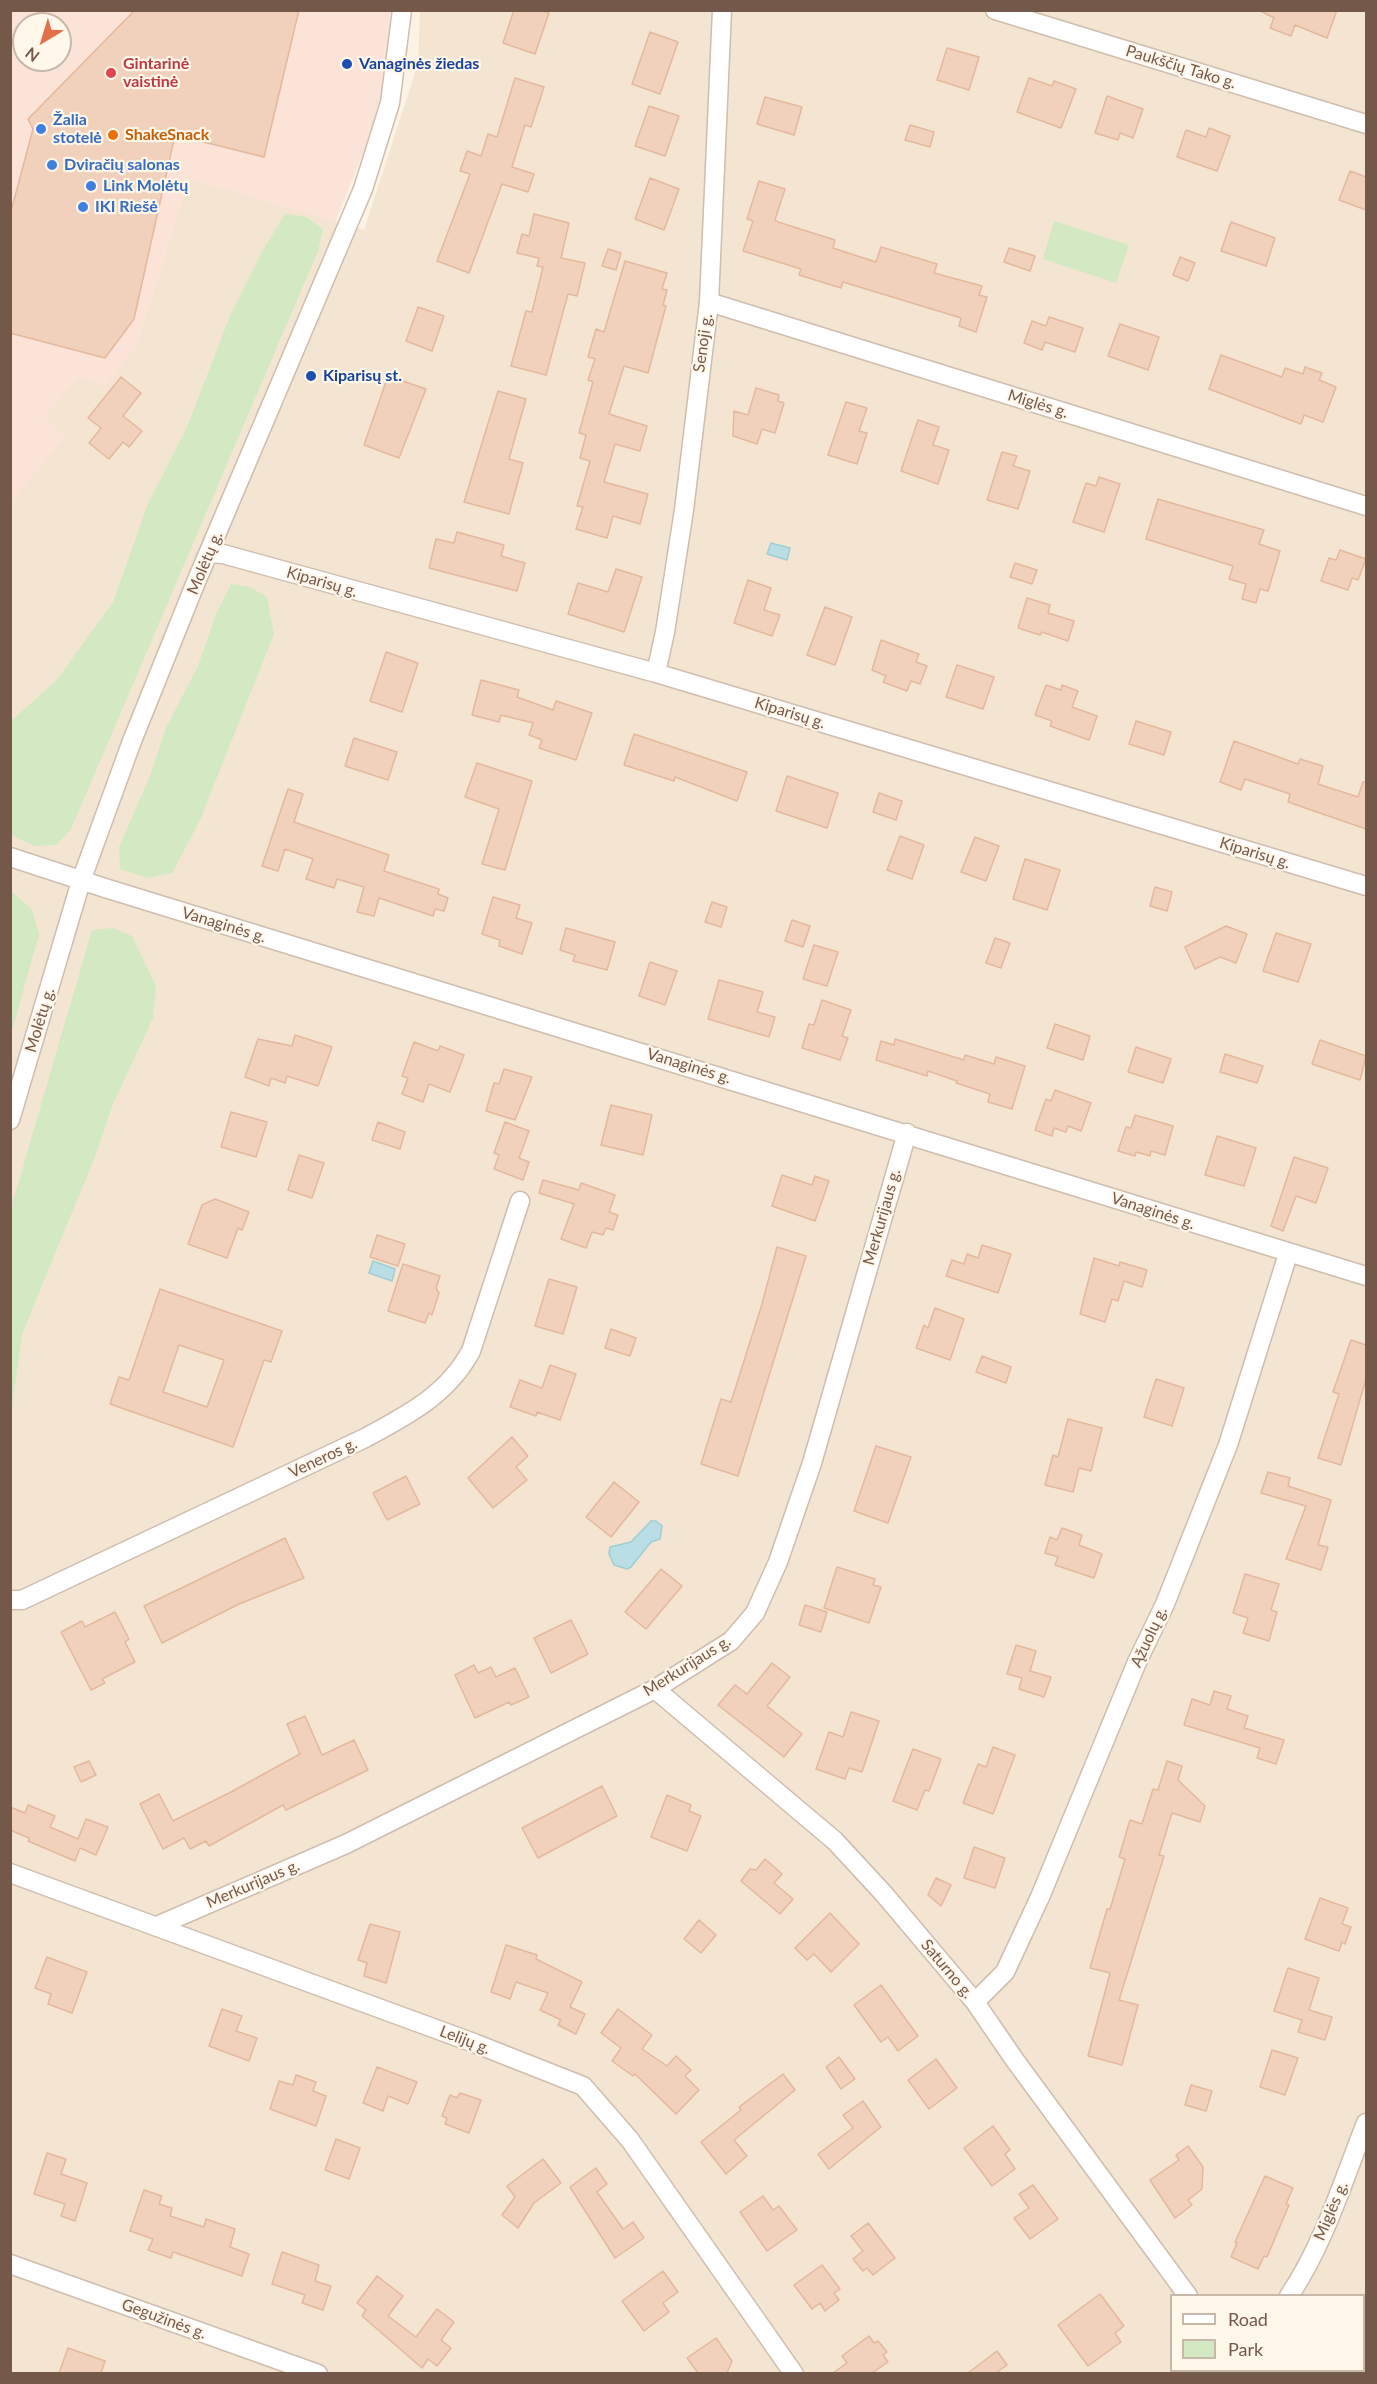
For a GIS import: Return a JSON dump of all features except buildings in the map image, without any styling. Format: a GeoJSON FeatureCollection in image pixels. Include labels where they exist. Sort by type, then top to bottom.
{"type":"FeatureCollection","features":[{"type":"Feature","properties":{"kind":"street","name":"Molėtų g."},"geometry":{"type":"LineString","coordinates":[[10,1120],[81,881],[132,741],[366,180],[390,103],[399,52],[402,10]]}},
{"type":"Feature","properties":{"kind":"street","name":"Senoji g."},"geometry":{"type":"LineString","coordinates":[[656,673],[665,632],[684,510],[709,302],[722,10]]}},
{"type":"Feature","properties":{"kind":"street","name":"Paukščių Tako g."},"geometry":{"type":"LineString","coordinates":[[995,10],[1366,124]]}},
{"type":"Feature","properties":{"kind":"street","name":"Miglės g."},"geometry":{"type":"LineString","coordinates":[[709,302],[1366,506]]}},
{"type":"Feature","properties":{"kind":"street","name":"Kiparisų g."},"geometry":{"type":"LineString","coordinates":[[209,553],[656,673],[1366,886]]}},
{"type":"Feature","properties":{"kind":"street","name":"Vanaginės g."},"geometry":{"type":"LineString","coordinates":[[10,857],[81,881],[907,1133],[1288,1254],[1366,1276]]}},
{"type":"Feature","properties":{"kind":"street","name":"Merkurijaus g."},"geometry":{"type":"LineString","coordinates":[[157,1926],[346,1844],[655,1689],[731,1641],[755,1613],[778,1562],[812,1463],[907,1133]]}},
{"type":"Feature","properties":{"kind":"street","name":"Veneros g."},"geometry":{"type":"LineString","coordinates":[[10,1600],[22,1600],[365,1438],[398,1421],[437,1394],[463,1366],[471,1351],[520,1202]]}},
{"type":"Feature","properties":{"kind":"street","name":"Ąžuolų g."},"geometry":{"type":"LineString","coordinates":[[975,2002],[1005,1972],[1040,1897],[1137,1662],[1165,1604],[1228,1445],[1288,1254]]}},
{"type":"Feature","properties":{"kind":"street","name":"Saturno g."},"geometry":{"type":"LineString","coordinates":[[655,1689],[835,1841],[975,2002],[1014,2059],[1187,2294]]}},
{"type":"Feature","properties":{"kind":"street","name":"Lelijų g."},"geometry":{"type":"LineString","coordinates":[[10,1873],[474,2043],[583,2086],[630,2140],[794,2373]]}},
{"type":"Feature","properties":{"kind":"street","name":"Miglės g."},"geometry":{"type":"LineString","coordinates":[[1290,2294],[1303,2275],[1319,2240],[1366,2123]]}},
{"type":"Feature","properties":{"kind":"street","name":"Gegužinės g."},"geometry":{"type":"LineString","coordinates":[[10,2264],[318,2373]]}},
{"type":"Feature","properties":{"kind":"shaded area"},"geometry":{"type":"Polygon","coordinates":[[[11,11],[391,11],[383,90],[364,151],[335,222],[189,178],[135,349],[106,385],[78,376],[44,417],[64,437],[11,502],[11,11]]]}},
{"type":"Feature","properties":{"kind":"shaded area"},"geometry":{"type":"Polygon","coordinates":[[[420,11],[1366,11],[1366,2373],[11,2374],[10,502],[64,437],[43,417],[78,376],[135,349],[189,178],[364,230],[418,64],[420,11]]]}},
{"type":"Feature","properties":{"kind":"green space"},"geometry":{"type":"Polygon","coordinates":[[[285,214],[306,217],[323,229],[318,251],[71,829],[56,845],[34,846],[11,835],[11,721],[56,681],[113,602],[148,504],[187,427],[230,316],[263,250],[285,214]]]}},
{"type":"Feature","properties":{"kind":"green space"},"geometry":{"type":"Polygon","coordinates":[[[1054,221],[1129,245],[1116,283],[1043,259],[1054,221]]]}},
{"type":"Feature","properties":{"kind":"green space"},"geometry":{"type":"Polygon","coordinates":[[[231,584],[250,587],[267,597],[274,634],[200,820],[172,873],[148,878],[120,869],[119,847],[150,776],[166,728],[198,666],[216,614],[231,584]]]}},
{"type":"Feature","properties":{"kind":"green space"},"geometry":{"type":"Polygon","coordinates":[[[11,891],[32,910],[39,934],[11,1034],[11,891]]]}},
{"type":"Feature","properties":{"kind":"green space"},"geometry":{"type":"Polygon","coordinates":[[[113,928],[132,936],[156,986],[153,1018],[113,1104],[96,1154],[22,1334],[11,1414],[11,1208],[92,930],[113,928]]]}},
{"type":"Feature","properties":{"kind":"water"},"geometry":{"type":"Polygon","coordinates":[[[771,543],[790,548],[787,560],[767,554],[771,543]]]}},
{"type":"Feature","properties":{"kind":"water"},"geometry":{"type":"Polygon","coordinates":[[[373,1261],[395,1269],[392,1281],[369,1273],[373,1261]]]}},
{"type":"Feature","properties":{"kind":"water"},"geometry":{"type":"Polygon","coordinates":[[[651,1521],[656,1521],[662,1526],[660,1539],[651,1542],[631,1567],[627,1569],[614,1565],[609,1554],[610,1547],[631,1542],[651,1521]]]}},
{"type":"Feature","properties":{"kind":"place","name":"Vanaginės žiedas"},"geometry":{"type":"Point","coordinates":[347,64]}},
{"type":"Feature","properties":{"kind":"place","name":"Gintarinė vaistinė"},"geometry":{"type":"Point","coordinates":[111,73]}},
{"type":"Feature","properties":{"kind":"place","name":"Žalia stotelė"},"geometry":{"type":"Point","coordinates":[41,129]}},
{"type":"Feature","properties":{"kind":"place","name":"ShakeSnack"},"geometry":{"type":"Point","coordinates":[113,135]}},
{"type":"Feature","properties":{"kind":"place","name":"Dviračių salonas"},"geometry":{"type":"Point","coordinates":[52,165]}},
{"type":"Feature","properties":{"kind":"place","name":"Link Molėtų"},"geometry":{"type":"Point","coordinates":[91,186]}},
{"type":"Feature","properties":{"kind":"place","name":"IKI Riešė"},"geometry":{"type":"Point","coordinates":[83,207]}},
{"type":"Feature","properties":{"kind":"place","name":"Kiparisų st."},"geometry":{"type":"Point","coordinates":[311,376]}}]}
